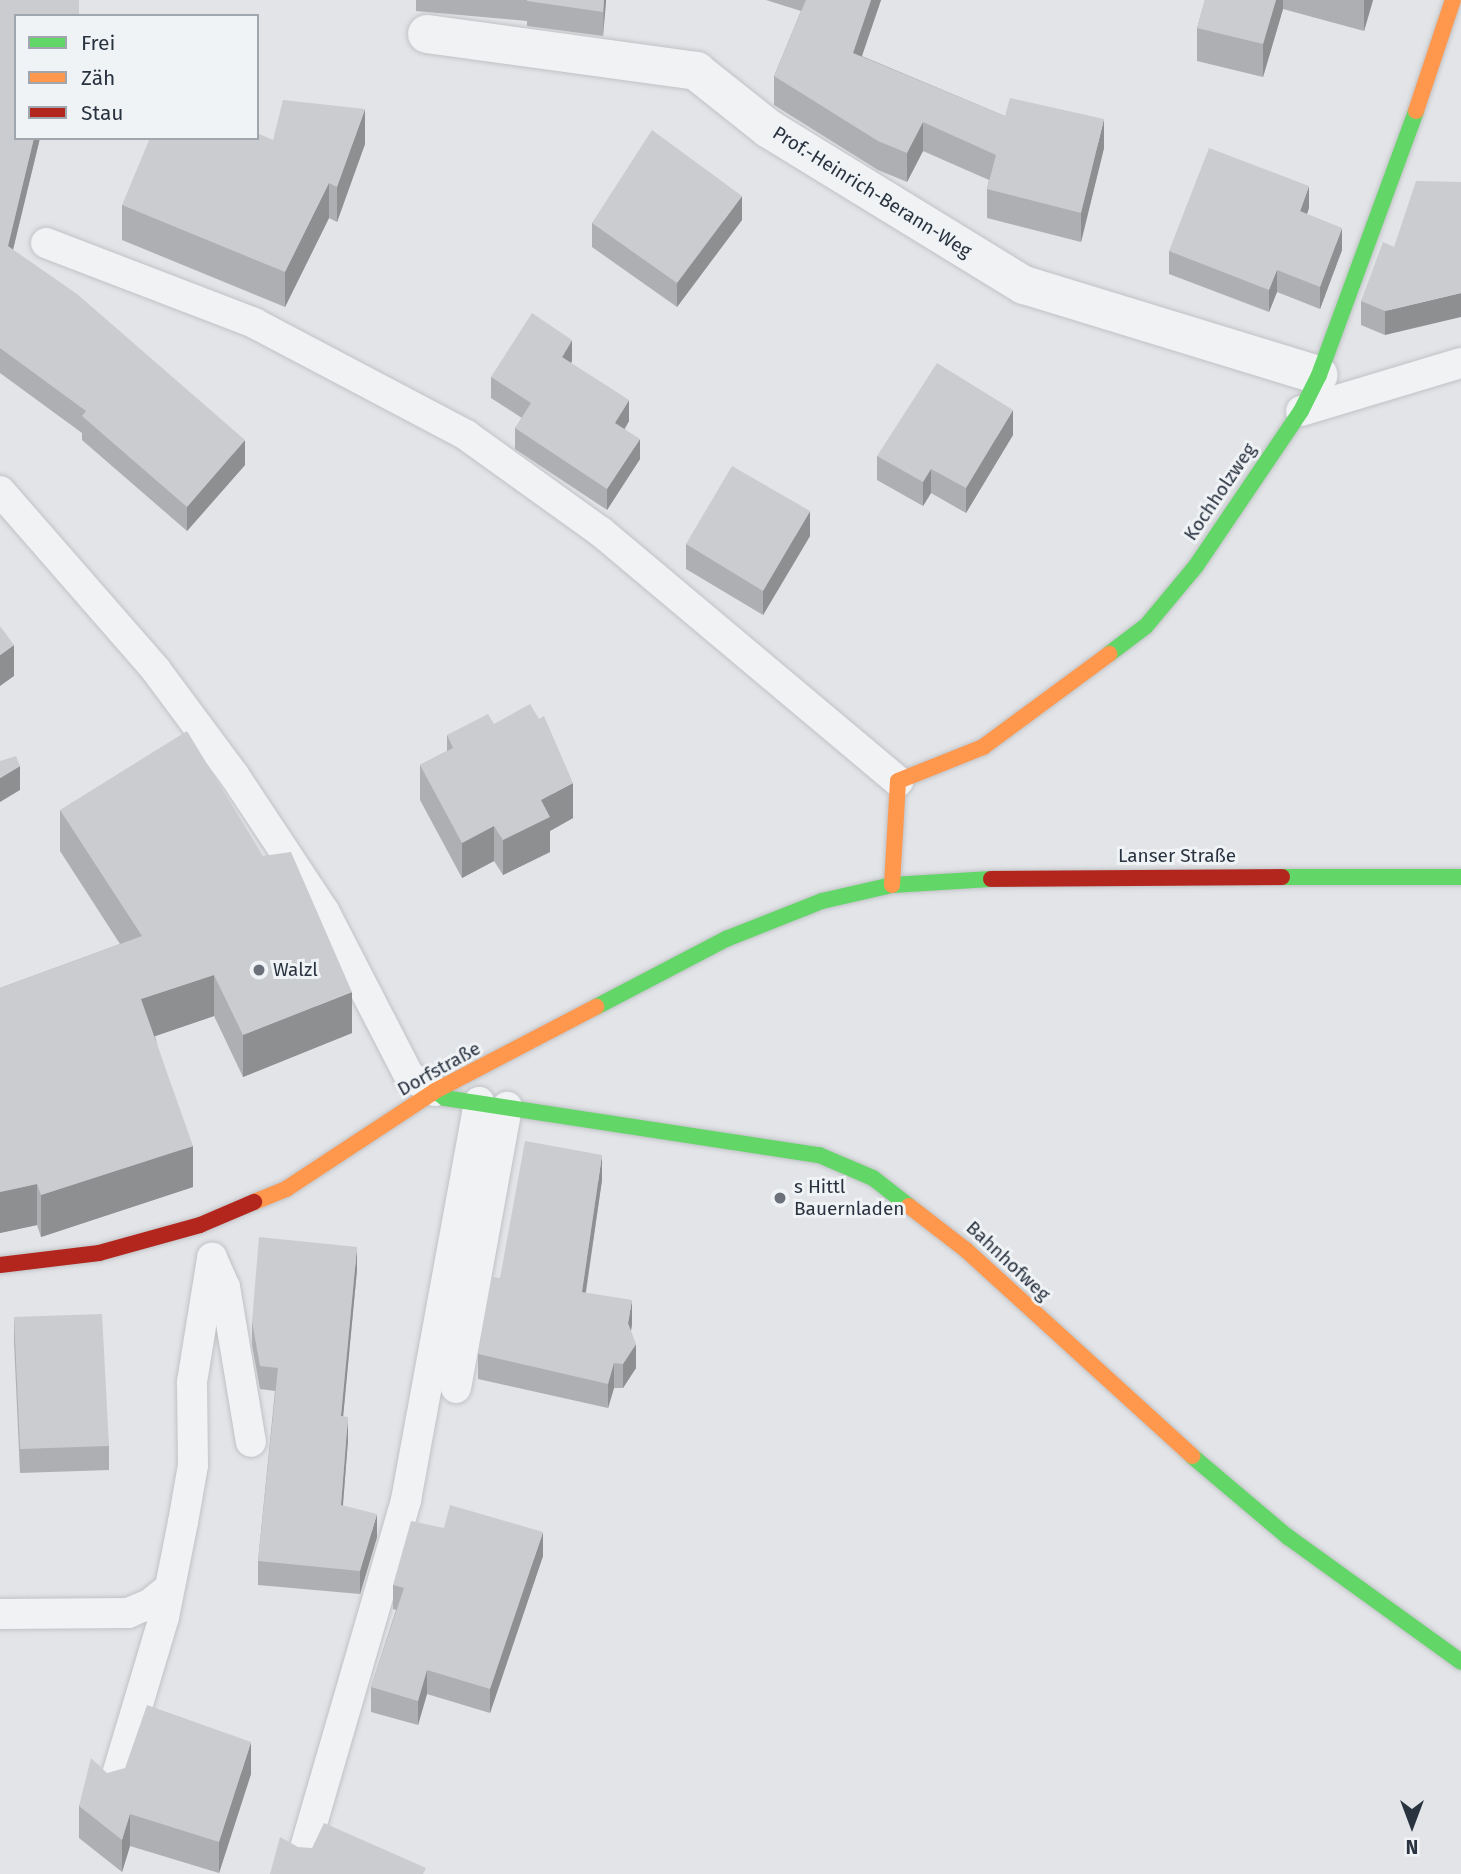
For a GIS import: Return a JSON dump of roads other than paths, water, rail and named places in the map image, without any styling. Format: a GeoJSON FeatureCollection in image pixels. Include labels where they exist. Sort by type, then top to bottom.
{"type":"FeatureCollection","features":[{"type":"Feature","properties":{"kind":"street","name":"Kochholzweg"},"geometry":{"type":"LineString","coordinates":[[898,781],[983,747],[1146,626],[1196,566],[1301,411],[1319,375],[1450,49],[1453,0]]}},
{"type":"Feature","properties":{"kind":"street","name":"Prof.-Heinrich-Berann-Weg"},"geometry":{"type":"LineString","coordinates":[[427,34],[696,71],[769,129],[1024,285],[1319,375]]}},
{"type":"Feature","properties":{"kind":"street"},"geometry":{"type":"LineString","coordinates":[[892,885],[898,781]]}},
{"type":"Feature","properties":{"kind":"street","name":"Lanser Straße"},"geometry":{"type":"LineString","coordinates":[[892,885],[1006,878],[1461,877]]}},
{"type":"Feature","properties":{"kind":"street","name":"Dorfstraße"},"geometry":{"type":"LineString","coordinates":[[0,1265],[99,1252],[201,1225],[286,1189],[435,1091],[726,939],[822,901],[892,885]]}},
{"type":"Feature","properties":{"kind":"street","name":"Bahnhofweg"},"geometry":{"type":"LineString","coordinates":[[435,1091],[445,1098],[819,1155],[873,1178],[966,1250],[1214,1475],[1309,1553],[1461,1662]]}},
{"type":"Feature","properties":{"kind":"lane"},"geometry":{"type":"LineString","coordinates":[[46,243],[254,323],[466,435],[601,532],[898,781]]}},
{"type":"Feature","properties":{"kind":"lane"},"geometry":{"type":"LineString","coordinates":[[1301,411],[1461,363]]}},
{"type":"Feature","properties":{"kind":"lane"},"geometry":{"type":"LineString","coordinates":[[0,491],[156,670],[234,775],[324,911],[409,1076],[435,1091]]}},
{"type":"Feature","properties":{"kind":"lane"},"geometry":{"type":"LineString","coordinates":[[456,1388],[493,1105]]}},
{"type":"Feature","properties":{"kind":"lane"},"geometry":{"type":"LineString","coordinates":[[303,1855],[405,1500],[493,1105]]}},
{"type":"Feature","properties":{"kind":"lane"},"geometry":{"type":"LineString","coordinates":[[201,1225],[225,1287],[251,1442]]}},
{"type":"Feature","properties":{"kind":"lane"},"geometry":{"type":"LineString","coordinates":[[113,1788],[164,1617],[193,1465],[192,1382],[212,1258]]}},
{"type":"Feature","properties":{"kind":"lane"},"geometry":{"type":"LineString","coordinates":[[0,1614],[128,1613],[152,1603],[168,1589]]}},
{"type":"Feature","properties":{"kind":"place","name":"Walzl"},"geometry":{"type":"Point","coordinates":[259,970]}},
{"type":"Feature","properties":{"kind":"place","name":"s Hittl Bauernladen"},"geometry":{"type":"Point","coordinates":[780,1198]}}]}
